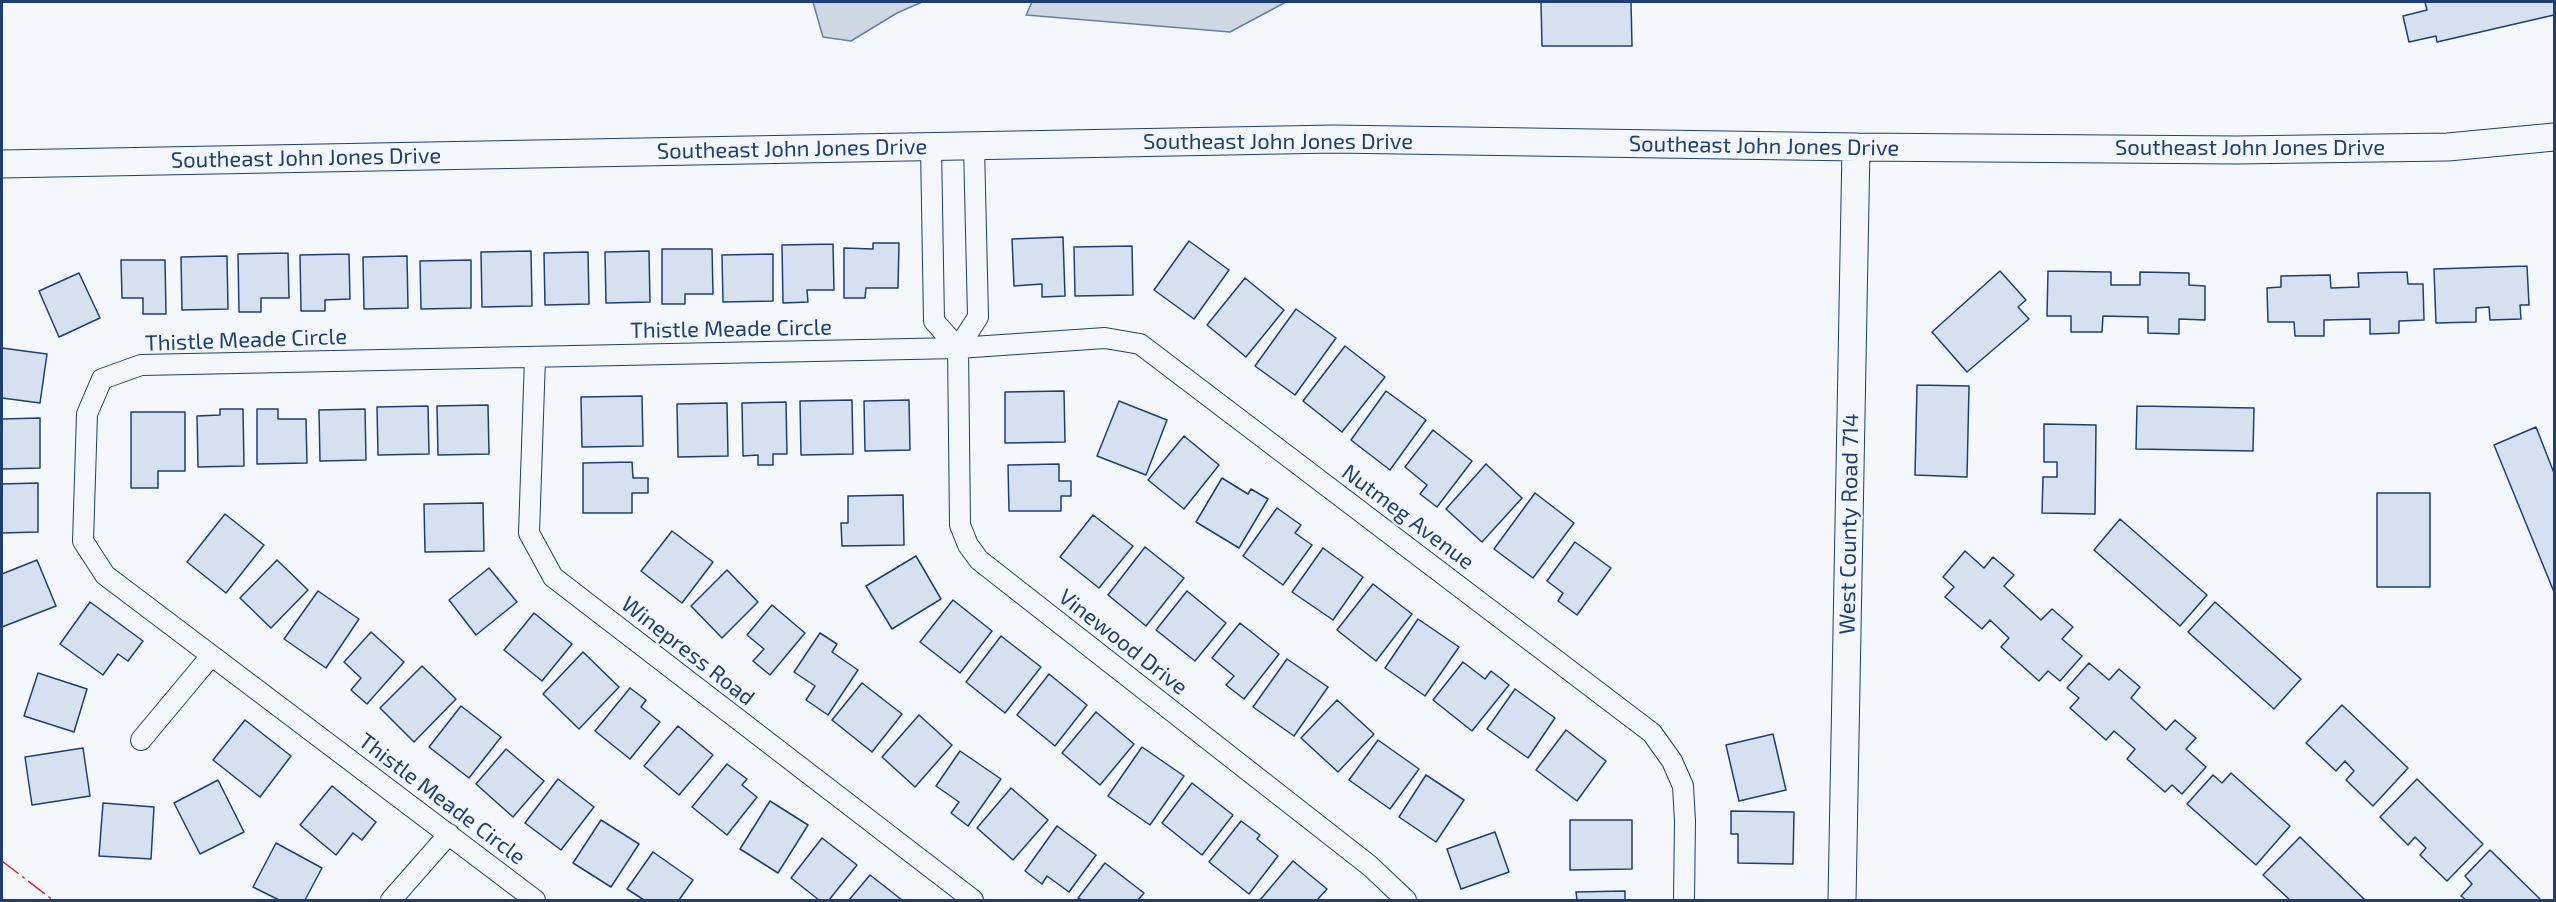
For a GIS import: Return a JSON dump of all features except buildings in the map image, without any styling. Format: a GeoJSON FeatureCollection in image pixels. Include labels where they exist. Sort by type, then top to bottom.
{"type":"FeatureCollection","features":[{"type":"Feature","properties":{"kind":"main road","name":"Southeast John Jones Drive"},"geometry":{"type":"LineString","coordinates":[[2,164],[1335,139],[2237,150],[2448,147],[2554,136]]}},
{"type":"Feature","properties":{"kind":"main road","name":"West County Road 714"},"geometry":{"type":"LineString","coordinates":[[1842,900],[1856,147]]}},
{"type":"Feature","properties":{"kind":"street"},"geometry":{"type":"LineString","coordinates":[[931,147],[934,321],[958,348],[978,316],[974,146]]}},
{"type":"Feature","properties":{"kind":"street","name":"Nutmeg Avenue"},"geometry":{"type":"LineString","coordinates":[[958,348],[1105,338],[1140,344],[1614,704],[1652,733],[1671,761],[1683,786],[1684,900]]}},
{"type":"Feature","properties":{"kind":"street","name":"Thistle Meade Circle"},"geometry":{"type":"LineString","coordinates":[[535,900],[105,575],[83,540],[87,414],[102,378],[141,365],[958,348]]}},
{"type":"Feature","properties":{"kind":"street","name":"Vinewood Drive"},"geometry":{"type":"LineString","coordinates":[[958,348],[960,525],[968,545],[979,560],[1370,866],[1406,900]]}},
{"type":"Feature","properties":{"kind":"street","name":"Winepress Road"},"geometry":{"type":"LineString","coordinates":[[535,358],[530,533],[553,578],[973,900]]}},
{"type":"Feature","properties":{"kind":"street"},"geometry":{"type":"LineString","coordinates":[[141,740],[211,656]]}},
{"type":"Feature","properties":{"kind":"street"},"geometry":{"type":"LineString","coordinates":[[391,900],[449,834]]}},
{"type":"Feature","properties":{"kind":"shaded area"},"geometry":{"type":"Polygon","coordinates":[[[813,2],[922,2],[897,13],[851,41],[823,37],[813,2]]]}},
{"type":"Feature","properties":{"kind":"shaded area"},"geometry":{"type":"Polygon","coordinates":[[[1032,2],[1286,2],[1230,32],[1026,15],[1032,2]]]}},
{"type":"Feature","properties":{"kind":"power"},"geometry":{"type":"LineString","coordinates":[[2,861],[53,900]]}}]}
